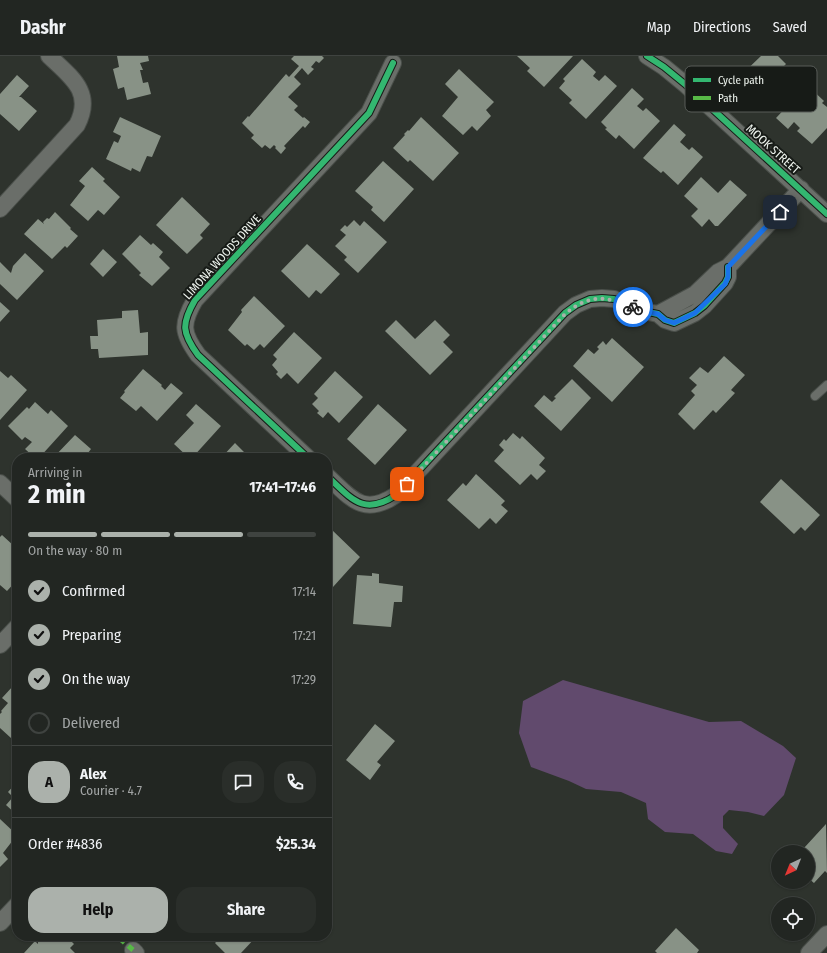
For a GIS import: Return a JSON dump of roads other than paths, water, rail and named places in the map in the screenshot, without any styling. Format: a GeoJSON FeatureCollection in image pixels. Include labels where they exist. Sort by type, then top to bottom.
{"type":"FeatureCollection","features":[{"type":"Feature","properties":{"kind":"street"},"geometry":{"type":"LineString","coordinates":[[0,209],[77,125],[82,114],[82,97],[76,81],[49,56]]}},
{"type":"Feature","properties":{"kind":"street","name":"MOOK STREET"},"geometry":{"type":"LineString","coordinates":[[647,56],[685,84]]}},
{"type":"Feature","properties":{"kind":"street","name":"LIMONA WOODS DRIVE"},"geometry":{"type":"LineString","coordinates":[[303,453],[198,355],[188,342],[185,327],[187,313],[195,300],[369,113],[392,63]]}},
{"type":"Feature","properties":{"kind":"street","name":"MOOK STREET"},"geometry":{"type":"LineString","coordinates":[[716,112],[801,190],[825,208]]}},
{"type":"Feature","properties":{"kind":"street"},"geometry":{"type":"LineString","coordinates":[[332,480],[358,502],[372,506],[384,503],[396,495],[576,304],[590,299],[614,299],[643,311],[658,314],[665,320],[674,323],[695,313],[699,300],[725,284],[728,277],[728,267],[801,190]]}},
{"type":"Feature","properties":{"kind":"street"},"geometry":{"type":"LineString","coordinates":[[0,483],[12,494]]}},
{"type":"Feature","properties":{"kind":"street"},"geometry":{"type":"LineString","coordinates":[[0,645],[12,632]]}},
{"type":"Feature","properties":{"kind":"street"},"geometry":{"type":"LineString","coordinates":[[0,923],[12,910]]}},
{"type":"Feature","properties":{"kind":"street"},"geometry":{"type":"LineString","coordinates":[[809,953],[827,934]]}},
{"type":"Feature","properties":{"kind":"lane"},"geometry":{"type":"LineString","coordinates":[[815,396],[827,385]]}}]}
